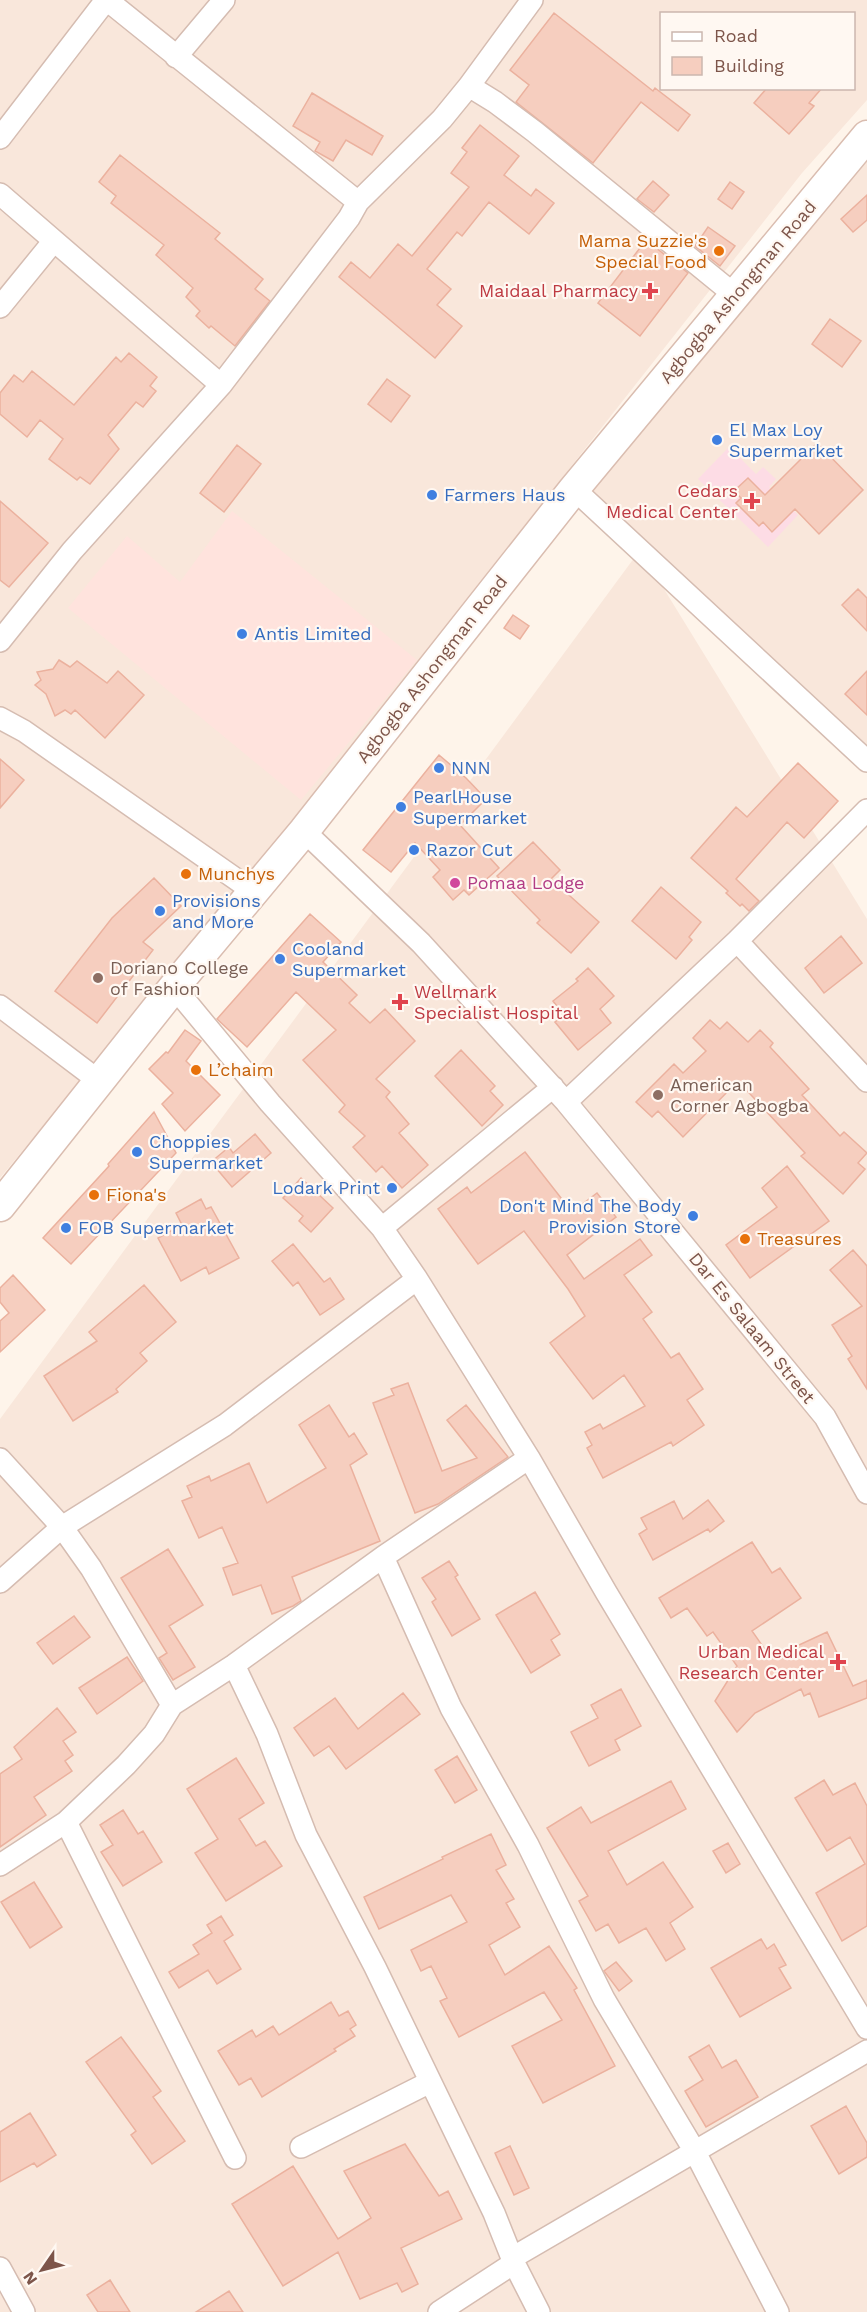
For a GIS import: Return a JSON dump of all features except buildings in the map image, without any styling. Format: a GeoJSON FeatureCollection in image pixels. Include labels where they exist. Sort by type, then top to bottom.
{"type":"FeatureCollection","features":[{"type":"Feature","properties":{"kind":"street"},"geometry":{"type":"LineString","coordinates":[[0,138],[106,0],[358,202]]}},
{"type":"Feature","properties":{"kind":"street"},"geometry":{"type":"LineString","coordinates":[[176,57],[224,0]]}},
{"type":"Feature","properties":{"kind":"street"},"geometry":{"type":"LineString","coordinates":[[0,641],[72,551],[221,385],[349,218],[358,202],[442,119],[532,0]]}},
{"type":"Feature","properties":{"kind":"street"},"geometry":{"type":"LineString","coordinates":[[469,86],[535,132],[736,296]]}},
{"type":"Feature","properties":{"kind":"street","name":"Agbogba Ashongman Road"},"geometry":{"type":"LineString","coordinates":[[0,1206],[174,987],[304,831],[574,489],[867,136]]}},
{"type":"Feature","properties":{"kind":"street"},"geometry":{"type":"LineString","coordinates":[[0,194],[221,385]]}},
{"type":"Feature","properties":{"kind":"street"},"geometry":{"type":"LineString","coordinates":[[0,307],[53,242]]}},
{"type":"Feature","properties":{"kind":"street"},"geometry":{"type":"LineString","coordinates":[[574,489],[867,761]]}},
{"type":"Feature","properties":{"kind":"street"},"geometry":{"type":"LineString","coordinates":[[0,718],[24,731],[253,891]]}},
{"type":"Feature","properties":{"kind":"street"},"geometry":{"type":"LineString","coordinates":[[382,1228],[560,1094],[737,941],[867,810]]}},
{"type":"Feature","properties":{"kind":"street","name":"Dar Es Salaam Street"},"geometry":{"type":"LineString","coordinates":[[304,831],[421,943],[560,1094],[825,1417],[867,1493]]}},
{"type":"Feature","properties":{"kind":"street"},"geometry":{"type":"LineString","coordinates":[[737,941],[867,1081]]}},
{"type":"Feature","properties":{"kind":"street"},"geometry":{"type":"LineString","coordinates":[[174,987],[270,1103],[382,1228],[417,1279],[529,1458],[606,1592],[867,2028]]}},
{"type":"Feature","properties":{"kind":"street"},"geometry":{"type":"LineString","coordinates":[[0,1006],[99,1081]]}},
{"type":"Feature","properties":{"kind":"street"},"geometry":{"type":"LineString","coordinates":[[0,1582],[62,1527],[225,1425],[417,1279]]}},
{"type":"Feature","properties":{"kind":"street"},"geometry":{"type":"LineString","coordinates":[[0,1865],[66,1822],[154,1734],[172,1705],[234,1665],[383,1557],[529,1458]]}},
{"type":"Feature","properties":{"kind":"street"},"geometry":{"type":"LineString","coordinates":[[0,1459],[62,1527],[91,1568],[172,1705]]}},
{"type":"Feature","properties":{"kind":"street"},"geometry":{"type":"LineString","coordinates":[[383,1557],[451,1708],[528,1845],[603,1999],[694,2150],[778,2312]]}},
{"type":"Feature","properties":{"kind":"street"},"geometry":{"type":"LineString","coordinates":[[234,1665],[267,1734],[306,1835],[375,1967],[494,2213],[513,2261],[539,2312]]}},
{"type":"Feature","properties":{"kind":"street"},"geometry":{"type":"LineString","coordinates":[[66,1822],[235,2158]]}},
{"type":"Feature","properties":{"kind":"street"},"geometry":{"type":"LineString","coordinates":[[439,2312],[513,2261],[694,2150],[867,2051]]}},
{"type":"Feature","properties":{"kind":"street"},"geometry":{"type":"LineString","coordinates":[[302,2147],[430,2082]]}},
{"type":"Feature","properties":{"kind":"street"},"geometry":{"type":"LineString","coordinates":[[0,2268],[24,2312]]}},
{"type":"Feature","properties":{"kind":"shaded area"},"geometry":{"type":"Polygon","coordinates":[[[0,0],[867,0],[867,100],[802,173],[219,914],[0,1178],[0,0]]]}},
{"type":"Feature","properties":{"kind":"shaded area"},"geometry":{"type":"Polygon","coordinates":[[[867,142],[867,750],[574,489],[867,142]]]}},
{"type":"Feature","properties":{"kind":"shaded area","name":"Cedars Medical Center"},"geometry":{"type":"Polygon","coordinates":[[[729,447],[756,474],[763,467],[776,479],[769,487],[798,515],[768,547],[698,479],[729,447]]]}},
{"type":"Feature","properties":{"kind":"shaded area","name":"Antis Limited"},"geometry":{"type":"Polygon","coordinates":[[[232,511],[417,660],[301,800],[68,608],[127,536],[180,582],[232,511]]]}},
{"type":"Feature","properties":{"kind":"shaded area"},"geometry":{"type":"Polygon","coordinates":[[[640,550],[867,919],[867,2312],[0,2312],[0,1419],[640,550]]]}},
{"type":"Feature","properties":{"kind":"place","name":"Mama Suzzie's Special Food"},"geometry":{"type":"Point","coordinates":[719,251]}},
{"type":"Feature","properties":{"kind":"place","name":"Maidaal Pharmacy"},"geometry":{"type":"Point","coordinates":[650,291]}},
{"type":"Feature","properties":{"kind":"place","name":"El Max Loy Supermarket"},"geometry":{"type":"Point","coordinates":[717,440]}},
{"type":"Feature","properties":{"kind":"place","name":"Farmers Haus"},"geometry":{"type":"Point","coordinates":[432,495]}},
{"type":"Feature","properties":{"kind":"place","name":"Cedars Medical Center"},"geometry":{"type":"Point","coordinates":[752,501]}},
{"type":"Feature","properties":{"kind":"place","name":"Antis Limited"},"geometry":{"type":"Point","coordinates":[242,634]}},
{"type":"Feature","properties":{"kind":"place","name":"NNN"},"geometry":{"type":"Point","coordinates":[439,768]}},
{"type":"Feature","properties":{"kind":"place","name":"PearlHouse Supermarket"},"geometry":{"type":"Point","coordinates":[401,807]}},
{"type":"Feature","properties":{"kind":"place","name":"Razor Cut"},"geometry":{"type":"Point","coordinates":[414,850]}},
{"type":"Feature","properties":{"kind":"place","name":"Munchys"},"geometry":{"type":"Point","coordinates":[186,874]}},
{"type":"Feature","properties":{"kind":"place","name":"Pomaa Lodge"},"geometry":{"type":"Point","coordinates":[455,883]}},
{"type":"Feature","properties":{"kind":"place","name":"Provisions and More"},"geometry":{"type":"Point","coordinates":[160,911]}},
{"type":"Feature","properties":{"kind":"place","name":"Cooland Supermarket"},"geometry":{"type":"Point","coordinates":[280,959]}},
{"type":"Feature","properties":{"kind":"place","name":"Doriano College of Fashion"},"geometry":{"type":"Point","coordinates":[98,978]}},
{"type":"Feature","properties":{"kind":"place","name":"Wellmark Specialist Hospital"},"geometry":{"type":"Point","coordinates":[400,1002]}},
{"type":"Feature","properties":{"kind":"place","name":"L’chaim"},"geometry":{"type":"Point","coordinates":[196,1070]}},
{"type":"Feature","properties":{"kind":"place","name":"American Corner Agbogba"},"geometry":{"type":"Point","coordinates":[658,1095]}},
{"type":"Feature","properties":{"kind":"place","name":"Choppies Supermarket"},"geometry":{"type":"Point","coordinates":[137,1152]}},
{"type":"Feature","properties":{"kind":"place","name":"Lodark Print"},"geometry":{"type":"Point","coordinates":[392,1188]}},
{"type":"Feature","properties":{"kind":"place","name":"Fiona's"},"geometry":{"type":"Point","coordinates":[94,1195]}},
{"type":"Feature","properties":{"kind":"place","name":"Don't Mind The Body Provision Store"},"geometry":{"type":"Point","coordinates":[693,1216]}},
{"type":"Feature","properties":{"kind":"place","name":"FOB Supermarket"},"geometry":{"type":"Point","coordinates":[66,1228]}},
{"type":"Feature","properties":{"kind":"place","name":"Treasures"},"geometry":{"type":"Point","coordinates":[745,1239]}},
{"type":"Feature","properties":{"kind":"place","name":"Urban Medical Research Center"},"geometry":{"type":"Point","coordinates":[838,1662]}}]}
